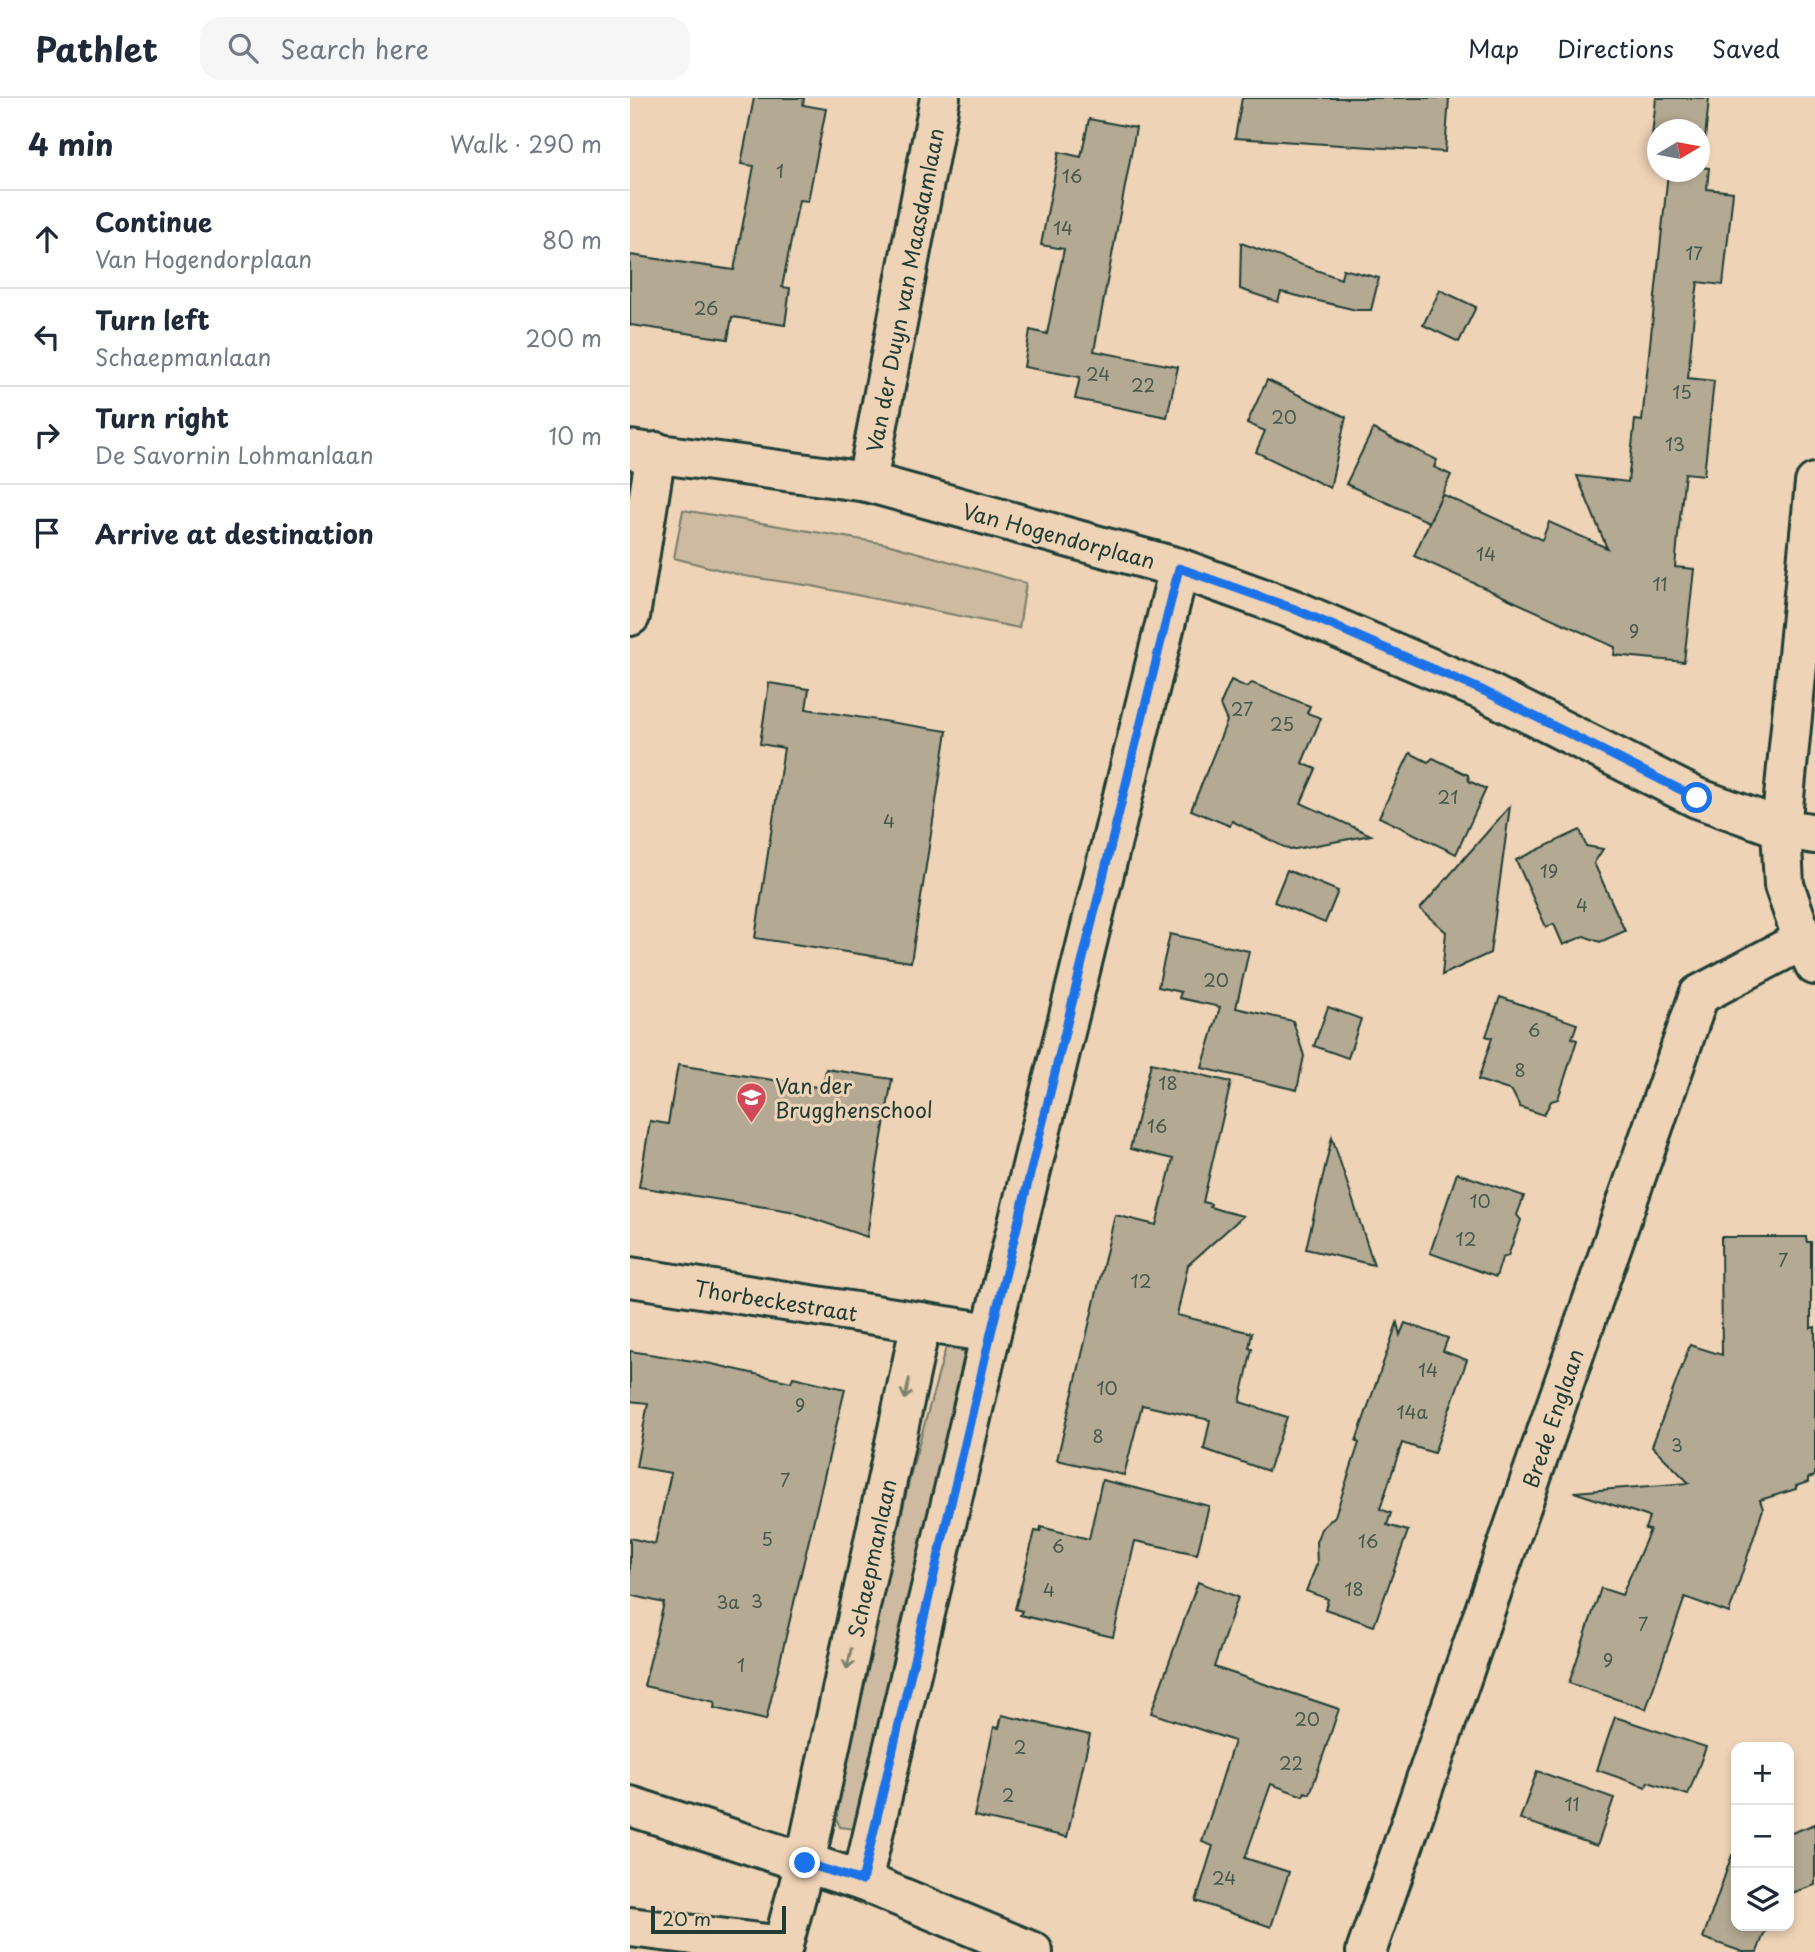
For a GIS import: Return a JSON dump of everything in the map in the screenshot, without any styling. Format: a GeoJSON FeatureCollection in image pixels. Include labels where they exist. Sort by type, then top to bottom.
{"type":"FeatureCollection","features":[{"type":"Feature","properties":{"kind":"street","name":"Van der Duyn van Maasdamlaan"},"geometry":{"type":"LineString","coordinates":[[867,482],[940,98]]}},
{"type":"Feature","properties":{"kind":"street","name":"Van Hogendorplaan"},"geometry":{"type":"LineString","coordinates":[[643,451],[867,482],[1179,568],[1292,608],[1472,685],[1697,798],[1798,831]]}},
{"type":"Feature","properties":{"kind":"street"},"geometry":{"type":"LineString","coordinates":[[630,616],[643,451]]}},
{"type":"Feature","properties":{"kind":"street"},"geometry":{"type":"LineString","coordinates":[[1809,952],[1784,885],[1798,831],[1815,483]]}},
{"type":"Feature","properties":{"kind":"street"},"geometry":{"type":"LineString","coordinates":[[862,1881],[991,1333],[1179,568]]}},
{"type":"Feature","properties":{"kind":"street","name":"Brede Englaan"},"geometry":{"type":"LineString","coordinates":[[1366,1952],[1699,995],[1809,952]]}},
{"type":"Feature","properties":{"kind":"street","name":"Thorbeckestraat"},"geometry":{"type":"LineString","coordinates":[[630,1277],[921,1322]]}},
{"type":"Feature","properties":{"kind":"street"},"geometry":{"type":"LineString","coordinates":[[921,1322],[991,1333]]}},
{"type":"Feature","properties":{"kind":"street","name":"Schaepmanlaan"},"geometry":{"type":"LineString","coordinates":[[782,1949],[805,1863],[921,1322]]}},
{"type":"Feature","properties":{"kind":"street"},"geometry":{"type":"LineString","coordinates":[[630,1806],[862,1881],[1033,1952]]}},
{"type":"Feature","properties":{"kind":"street"},"geometry":{"type":"LineString","coordinates":[[630,1927],[782,1949]]}},
{"type":"Feature","properties":{"kind":"shaded area"},"geometry":{"type":"Polygon","coordinates":[[[683,510],[887,544],[1026,583],[1019,628],[812,586],[744,576],[674,558],[683,510]]]}},
{"type":"Feature","properties":{"kind":"shaded area"},"geometry":{"type":"Polygon","coordinates":[[[946,1347],[966,1352],[863,1819],[855,1829],[840,1827],[833,1811],[912,1469],[946,1347]]]}},
{"type":"Feature","properties":{"kind":"building"},"geometry":{"type":"Polygon","coordinates":[[[754,98],[804,98],[803,105],[826,109],[808,201],[799,200],[782,287],[790,288],[785,325],[732,317],[728,339],[630,325],[630,255],[734,270],[754,166],[741,164],[754,98]]]}},
{"type":"Feature","properties":{"kind":"building"},"geometry":{"type":"Polygon","coordinates":[[[1242,98],[1449,98],[1445,152],[1235,138],[1242,98]]]}},
{"type":"Feature","properties":{"kind":"building"},"geometry":{"type":"Polygon","coordinates":[[[1656,98],[1709,98],[1707,119],[1654,119],[1656,98]]]}},
{"type":"Feature","properties":{"kind":"building"},"geometry":{"type":"Polygon","coordinates":[[[1089,119],[1136,128],[1094,351],[1178,367],[1167,417],[1075,399],[1080,377],[1024,367],[1030,330],[1047,334],[1064,249],[1041,245],[1059,152],[1081,157],[1089,119]]]}},
{"type":"Feature","properties":{"kind":"building"},"geometry":{"type":"Polygon","coordinates":[[[1667,182],[1708,182],[1707,189],[1733,192],[1723,285],[1698,282],[1695,303],[1688,378],[1714,381],[1704,475],[1685,473],[1679,526],[1675,567],[1694,569],[1684,662],[1614,655],[1615,647],[1414,556],[1442,494],[1542,540],[1549,522],[1607,548],[1577,476],[1628,482],[1635,420],[1642,421],[1667,182]]]}},
{"type":"Feature","properties":{"kind":"building"},"geometry":{"type":"Polygon","coordinates":[[[1241,243],[1341,279],[1343,269],[1379,278],[1371,310],[1356,310],[1281,292],[1278,302],[1240,289],[1241,243]]]}},
{"type":"Feature","properties":{"kind":"building"},"geometry":{"type":"Polygon","coordinates":[[[1440,290],[1476,307],[1459,342],[1423,325],[1440,290]]]}},
{"type":"Feature","properties":{"kind":"building"},"geometry":{"type":"Polygon","coordinates":[[[1267,380],[1346,417],[1330,488],[1256,452],[1265,431],[1247,423],[1267,380]]]}},
{"type":"Feature","properties":{"kind":"building"},"geometry":{"type":"Polygon","coordinates":[[[1373,429],[1437,460],[1434,467],[1451,475],[1429,522],[1346,484],[1373,429]]]}},
{"type":"Feature","properties":{"kind":"building"},"geometry":{"type":"Polygon","coordinates":[[[1231,680],[1246,687],[1252,683],[1310,706],[1307,713],[1321,718],[1302,763],[1316,769],[1301,803],[1371,835],[1290,850],[1232,821],[1230,826],[1191,810],[1227,721],[1220,705],[1231,680]]]}},
{"type":"Feature","properties":{"kind":"building"},"geometry":{"type":"Polygon","coordinates":[[[769,683],[809,689],[806,709],[947,731],[911,962],[755,938],[784,748],[760,744],[769,683]]]}},
{"type":"Feature","properties":{"kind":"building"},"geometry":{"type":"Polygon","coordinates":[[[1410,753],[1428,762],[1433,758],[1468,775],[1469,781],[1486,789],[1456,854],[1379,817],[1410,753]]]}},
{"type":"Feature","properties":{"kind":"building"},"geometry":{"type":"Polygon","coordinates":[[[1510,806],[1490,953],[1442,975],[1446,932],[1420,909],[1510,806]]]}},
{"type":"Feature","properties":{"kind":"building"},"geometry":{"type":"Polygon","coordinates":[[[1580,830],[1586,846],[1603,849],[1594,863],[1625,931],[1600,942],[1584,936],[1563,945],[1554,924],[1546,927],[1516,860],[1580,830]]]}},
{"type":"Feature","properties":{"kind":"building"},"geometry":{"type":"Polygon","coordinates":[[[1287,870],[1338,891],[1325,923],[1274,902],[1287,870]]]}},
{"type":"Feature","properties":{"kind":"building"},"geometry":{"type":"Polygon","coordinates":[[[1170,934],[1249,951],[1236,1008],[1293,1021],[1304,1056],[1297,1090],[1202,1068],[1220,1007],[1179,998],[1181,992],[1158,987],[1170,934]]]}},
{"type":"Feature","properties":{"kind":"building"},"geometry":{"type":"Polygon","coordinates":[[[1500,997],[1577,1024],[1572,1038],[1577,1040],[1558,1099],[1551,1101],[1544,1115],[1520,1107],[1512,1091],[1478,1080],[1492,1038],[1486,1036],[1500,997]]]}},
{"type":"Feature","properties":{"kind":"building"},"geometry":{"type":"Polygon","coordinates":[[[1328,1007],[1361,1019],[1348,1058],[1314,1046],[1328,1007]]]}},
{"type":"Feature","properties":{"kind":"building"},"geometry":{"type":"Polygon","coordinates":[[[1151,1063],[1231,1082],[1203,1202],[1211,1204],[1210,1207],[1243,1216],[1188,1265],[1177,1315],[1252,1333],[1249,1348],[1252,1349],[1240,1402],[1287,1417],[1268,1471],[1204,1449],[1210,1420],[1142,1405],[1124,1475],[1057,1460],[1115,1215],[1156,1225],[1173,1159],[1130,1149],[1151,1063]]]}},
{"type":"Feature","properties":{"kind":"building"},"geometry":{"type":"Polygon","coordinates":[[[678,1065],[823,1088],[826,1069],[892,1079],[867,1237],[790,1211],[639,1187],[650,1121],[668,1124],[678,1065]]]}},
{"type":"Feature","properties":{"kind":"building"},"geometry":{"type":"Polygon","coordinates":[[[1332,1137],[1374,1265],[1306,1249],[1332,1137]]]}},
{"type":"Feature","properties":{"kind":"building"},"geometry":{"type":"Polygon","coordinates":[[[1457,1173],[1524,1196],[1517,1215],[1521,1220],[1508,1256],[1502,1258],[1496,1277],[1430,1253],[1457,1173]]]}},
{"type":"Feature","properties":{"kind":"building"},"geometry":{"type":"Polygon","coordinates":[[[1721,1237],[1806,1237],[1807,1242],[1811,1242],[1811,1328],[1815,1327],[1815,1476],[1796,1486],[1796,1489],[1760,1500],[1763,1509],[1729,1613],[1685,1597],[1646,1709],[1569,1683],[1601,1588],[1622,1595],[1650,1530],[1645,1529],[1649,1517],[1574,1492],[1689,1483],[1652,1446],[1690,1345],[1722,1355],[1721,1237]]]}},
{"type":"Feature","properties":{"kind":"building"},"geometry":{"type":"Polygon","coordinates":[[[1397,1323],[1400,1335],[1405,1323],[1448,1338],[1443,1351],[1467,1360],[1434,1453],[1402,1443],[1380,1509],[1391,1513],[1387,1525],[1408,1531],[1374,1626],[1325,1609],[1328,1599],[1306,1591],[1317,1564],[1316,1542],[1321,1529],[1335,1516],[1359,1443],[1356,1441],[1397,1323]]]}},
{"type":"Feature","properties":{"kind":"building"},"geometry":{"type":"Polygon","coordinates":[[[630,1351],[712,1364],[791,1382],[793,1377],[845,1389],[766,1720],[714,1708],[715,1702],[644,1686],[664,1603],[630,1595],[630,1538],[655,1544],[671,1473],[636,1467],[648,1403],[630,1401],[630,1351]]]}},
{"type":"Feature","properties":{"kind":"building"},"geometry":{"type":"Polygon","coordinates":[[[1102,1480],[1209,1506],[1197,1554],[1135,1541],[1113,1637],[1020,1615],[1022,1611],[1015,1609],[1035,1531],[1040,1532],[1041,1527],[1089,1539],[1102,1480]]]}},
{"type":"Feature","properties":{"kind":"building"},"geometry":{"type":"Polygon","coordinates":[[[1198,1582],[1238,1597],[1214,1667],[1339,1709],[1310,1794],[1305,1792],[1303,1796],[1271,1784],[1245,1858],[1289,1872],[1271,1927],[1196,1901],[1213,1846],[1202,1842],[1234,1741],[1151,1713],[1198,1582]]]}},
{"type":"Feature","properties":{"kind":"building"},"geometry":{"type":"Polygon","coordinates":[[[1002,1715],[1090,1735],[1067,1837],[974,1816],[994,1727],[999,1728],[1002,1715]]]}},
{"type":"Feature","properties":{"kind":"building"},"geometry":{"type":"Polygon","coordinates":[[[1615,1717],[1706,1747],[1688,1795],[1648,1782],[1646,1787],[1597,1770],[1615,1717]]]}},
{"type":"Feature","properties":{"kind":"building"},"geometry":{"type":"Polygon","coordinates":[[[1537,1771],[1614,1798],[1597,1846],[1520,1819],[1537,1771]]]}},
{"type":"Feature","properties":{"kind":"building"},"geometry":{"type":"Polygon","coordinates":[[[1815,1824],[1815,1885],[1794,1892],[1794,1868],[1794,1832],[1815,1824]]]}},
{"type":"Feature","properties":{"kind":"building"},"geometry":{"type":"Polygon","coordinates":[[[1731,1858],[1731,1931],[1765,1931],[1757,1952],[1743,1952],[1703,1938],[1731,1858]]]}},
{"type":"Feature","properties":{"kind":"place","name":"Van der Brugghenschool"},"geometry":{"type":"Point","coordinates":[752,1124]}},
{"type":"Feature","properties":{"kind":"route"},"geometry":{"type":"LineString","coordinates":[[805,1863],[862,1881],[991,1333],[1179,568],[1292,608],[1484,691],[1697,798]]}}]}
